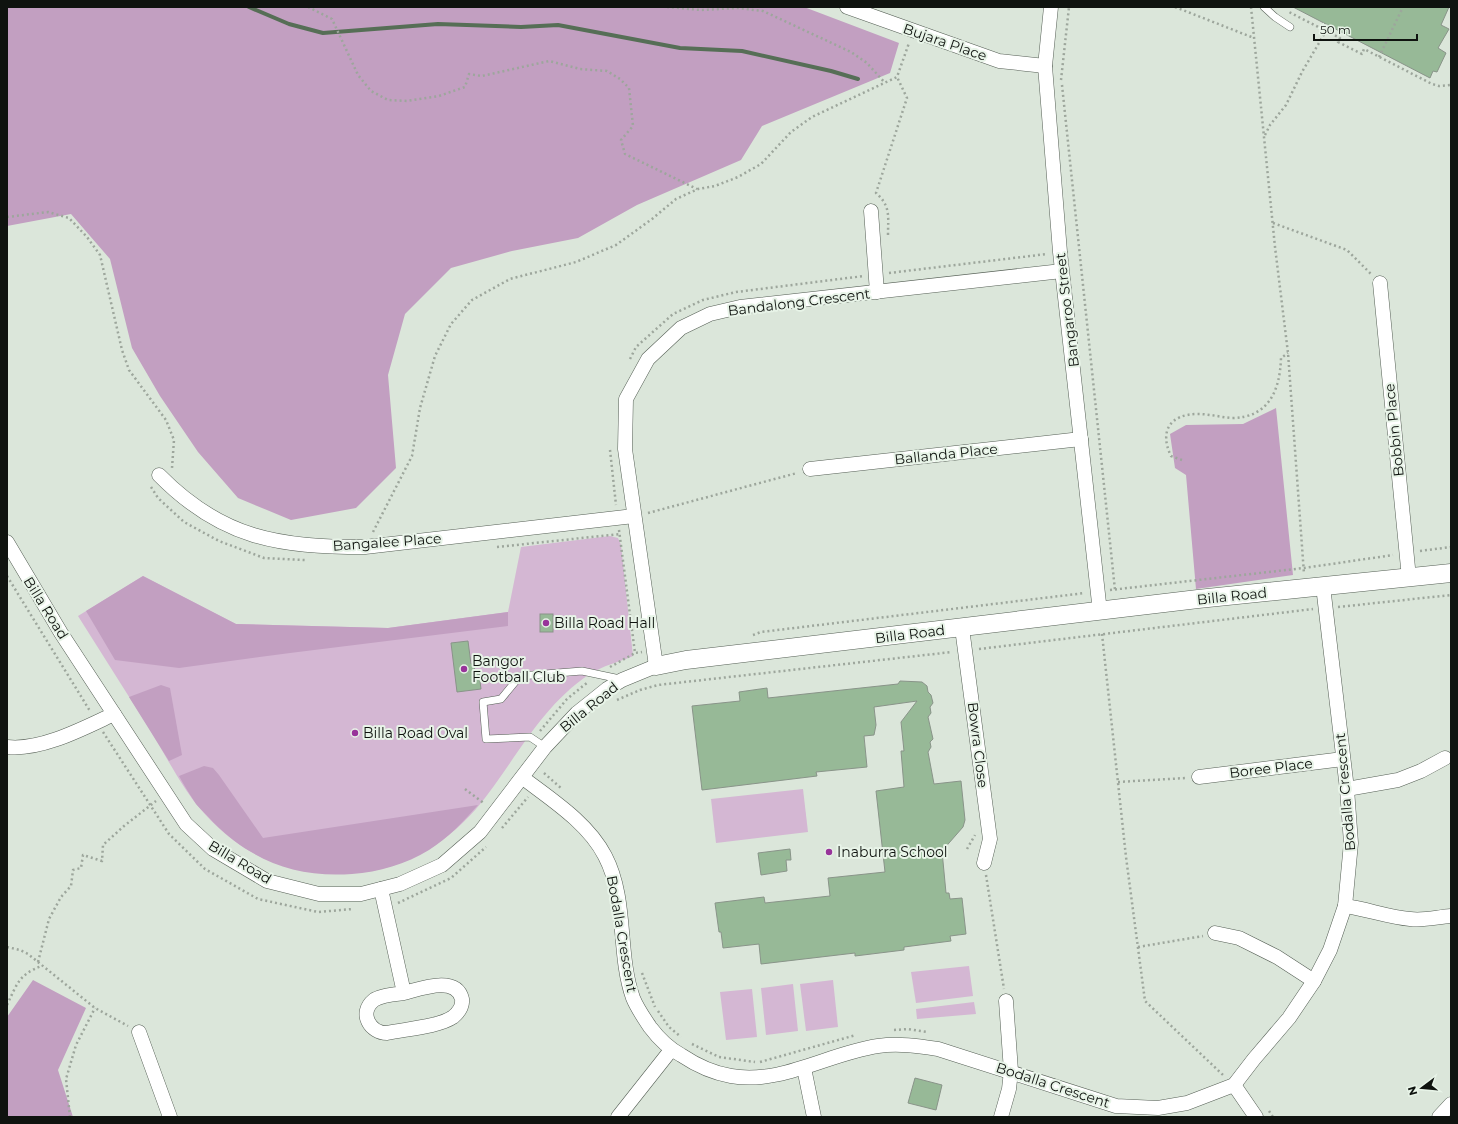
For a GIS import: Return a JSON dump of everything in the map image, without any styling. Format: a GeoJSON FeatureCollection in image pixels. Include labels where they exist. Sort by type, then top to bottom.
{"type":"FeatureCollection","features":[{"type":"Feature","properties":{"kind":"street","name":"Bujara Place"},"geometry":{"type":"LineString","coordinates":[[847,7],[999,61],[1045,66]]}},
{"type":"Feature","properties":{"kind":"street","name":"Bangaroo Street"},"geometry":{"type":"LineString","coordinates":[[1051,7],[1045,66],[1060,252],[1100,612]]}},
{"type":"Feature","properties":{"kind":"street"},"geometry":{"type":"LineString","coordinates":[[871,210],[877,292]]}},
{"type":"Feature","properties":{"kind":"street","name":"Bandalong Crescent"},"geometry":{"type":"LineString","coordinates":[[655,658],[625,449],[626,399],[648,359],[681,328],[710,314],[740,307],[1062,271]]}},
{"type":"Feature","properties":{"kind":"street","name":"Bobbin Place"},"geometry":{"type":"LineString","coordinates":[[1380,283],[1408,578]]}},
{"type":"Feature","properties":{"kind":"street","name":"Ballanda Place"},"geometry":{"type":"LineString","coordinates":[[810,469],[1081,439]]}},
{"type":"Feature","properties":{"kind":"street","name":"Bangalee Place"},"geometry":{"type":"LineString","coordinates":[[164,480],[191,505],[224,525],[268,540],[321,547],[365,547],[634,516]]}},
{"type":"Feature","properties":{"kind":"street","name":"Billa Road"},"geometry":{"type":"LineString","coordinates":[[7,542],[61,632],[165,794],[186,824],[213,849],[267,881],[319,894],[360,894],[381,890],[400,884],[442,865],[480,832],[523,778],[545,747],[577,713],[607,689],[655,658],[686,660],[1314,587],[1430,575]]}},
{"type":"Feature","properties":{"kind":"street"},"geometry":{"type":"LineString","coordinates":[[1430,575],[1451,571]]}},
{"type":"Feature","properties":{"kind":"street"},"geometry":{"type":"LineString","coordinates":[[1430,575],[1451,576]]}},
{"type":"Feature","properties":{"kind":"street","name":"Bodalla Crescent"},"geometry":{"type":"LineString","coordinates":[[523,778],[562,807],[596,841],[606,857],[615,878],[628,975],[634,999],[650,1027],[671,1050],[697,1064],[715,1072],[732,1076],[758,1077],[804,1068],[874,1046],[909,1044],[938,1048],[1116,1106],[1158,1108],[1188,1103],[1234,1085],[1289,1018],[1314,981],[1330,950],[1345,906],[1351,843],[1347,789],[1325,608],[1314,587]]}},
{"type":"Feature","properties":{"kind":"street","name":"Bowra Close"},"geometry":{"type":"LineString","coordinates":[[962,628],[990,839],[984,863]]}},
{"type":"Feature","properties":{"kind":"street"},"geometry":{"type":"LineString","coordinates":[[7,748],[15,748],[56,740],[114,714]]}},
{"type":"Feature","properties":{"kind":"street"},"geometry":{"type":"LineString","coordinates":[[1347,789],[1398,780],[1421,771],[1446,758]]}},
{"type":"Feature","properties":{"kind":"street","name":"Boree Place"},"geometry":{"type":"LineString","coordinates":[[1199,777],[1344,759]]}},
{"type":"Feature","properties":{"kind":"street"},"geometry":{"type":"LineString","coordinates":[[381,890],[404,993]]}},
{"type":"Feature","properties":{"kind":"street"},"geometry":{"type":"LineString","coordinates":[[1345,906],[1363,908],[1410,919],[1428,920],[1451,916]]}},
{"type":"Feature","properties":{"kind":"street"},"geometry":{"type":"LineString","coordinates":[[1215,934],[1240,938],[1277,957],[1314,981]]}},
{"type":"Feature","properties":{"kind":"street"},"geometry":{"type":"LineString","coordinates":[[432,986],[444,986],[454,988],[460,993],[462,1004],[460,1011],[452,1018],[441,1022],[380,1033],[373,1028],[368,1022],[366,1014],[374,1000],[404,993],[432,986]]}},
{"type":"Feature","properties":{"kind":"street"},"geometry":{"type":"LineString","coordinates":[[1001,1117],[1009,1090],[1010,1071],[1006,1001]]}},
{"type":"Feature","properties":{"kind":"street"},"geometry":{"type":"LineString","coordinates":[[139,1032],[170,1117]]}},
{"type":"Feature","properties":{"kind":"street"},"geometry":{"type":"LineString","coordinates":[[618,1117],[671,1050]]}},
{"type":"Feature","properties":{"kind":"street"},"geometry":{"type":"LineString","coordinates":[[804,1068],[814,1117]]}},
{"type":"Feature","properties":{"kind":"street"},"geometry":{"type":"LineString","coordinates":[[1234,1085],[1256,1117]]}},
{"type":"Feature","properties":{"kind":"street"},"geometry":{"type":"LineString","coordinates":[[1439,1117],[1451,1104]]}},
{"type":"Feature","properties":{"kind":"lane"},"geometry":{"type":"LineString","coordinates":[[1264,7],[1275,17],[1290,27]]}},
{"type":"Feature","properties":{"kind":"lane"},"geometry":{"type":"LineString","coordinates":[[545,747],[530,737],[486,739],[482,702],[500,699],[520,676],[582,671],[622,680]]}},
{"type":"Feature","properties":{"kind":"path"},"geometry":{"type":"LineString","coordinates":[[308,7],[332,19],[358,75],[372,91],[388,100],[407,101],[438,96],[465,87],[469,74],[482,76],[549,61],[580,69],[607,71],[620,79],[629,88],[633,126],[621,140],[625,154],[698,189]]}},
{"type":"Feature","properties":{"kind":"path"},"geometry":{"type":"LineString","coordinates":[[667,7],[701,10],[738,8],[764,11],[851,52],[867,63],[885,83]]}},
{"type":"Feature","properties":{"kind":"path"},"geometry":{"type":"LineString","coordinates":[[1069,7],[1061,79],[1115,590]]}},
{"type":"Feature","properties":{"kind":"path"},"geometry":{"type":"LineString","coordinates":[[1175,7],[1254,38]]}},
{"type":"Feature","properties":{"kind":"path"},"geometry":{"type":"LineString","coordinates":[[1251,7],[1288,353],[1304,568],[1314,587]]}},
{"type":"Feature","properties":{"kind":"path"},"geometry":{"type":"LineString","coordinates":[[1379,57],[1403,7]]}},
{"type":"Feature","properties":{"kind":"path"},"geometry":{"type":"LineString","coordinates":[[1285,10],[1340,38],[1338,42],[1362,54],[1364,49],[1432,84],[1439,86],[1451,85]]}},
{"type":"Feature","properties":{"kind":"path"},"geometry":{"type":"LineString","coordinates":[[365,547],[412,456],[420,408],[435,356],[451,324],[472,300],[510,279],[576,262],[616,245],[652,220],[676,199],[698,189],[714,186],[738,177],[761,164],[791,132],[812,116],[897,77],[913,31]]}},
{"type":"Feature","properties":{"kind":"path"},"geometry":{"type":"LineString","coordinates":[[1265,136],[1270,126],[1286,105],[1302,72],[1326,31]]}},
{"type":"Feature","properties":{"kind":"path"},"geometry":{"type":"LineString","coordinates":[[876,194],[907,98],[897,77]]}},
{"type":"Feature","properties":{"kind":"path"},"geometry":{"type":"LineString","coordinates":[[7,217],[48,212],[69,218],[87,237],[100,255],[122,350],[129,370],[166,420],[174,440],[174,458],[164,480]]}},
{"type":"Feature","properties":{"kind":"path"},"geometry":{"type":"LineString","coordinates":[[1273,223],[1347,250],[1380,283]]}},
{"type":"Feature","properties":{"kind":"path"},"geometry":{"type":"LineString","coordinates":[[627,366],[636,347],[673,314],[703,300],[736,292],[1060,252]]}},
{"type":"Feature","properties":{"kind":"path"},"geometry":{"type":"LineString","coordinates":[[1182,460],[1171,456],[1166,445],[1165,433],[1172,422],[1184,415],[1198,414],[1232,418],[1250,415],[1264,406],[1276,391],[1280,376],[1281,358],[1288,353]]}},
{"type":"Feature","properties":{"kind":"path"},"geometry":{"type":"LineString","coordinates":[[610,449],[635,653],[655,658]]}},
{"type":"Feature","properties":{"kind":"path"},"geometry":{"type":"LineString","coordinates":[[634,516],[810,469]]}},
{"type":"Feature","properties":{"kind":"path"},"geometry":{"type":"LineString","coordinates":[[746,638],[761,632],[1304,568],[1451,547]]}},
{"type":"Feature","properties":{"kind":"path"},"geometry":{"type":"LineString","coordinates":[[7,576],[149,806],[169,834],[205,869],[258,899],[318,912],[354,909]]}},
{"type":"Feature","properties":{"kind":"path"},"geometry":{"type":"LineString","coordinates":[[616,701],[640,690],[658,685],[965,651],[1325,608],[1451,595]]}},
{"type":"Feature","properties":{"kind":"path"},"geometry":{"type":"LineString","coordinates":[[1102,634],[1126,857],[1145,1001],[1234,1085]]}},
{"type":"Feature","properties":{"kind":"path"},"geometry":{"type":"LineString","coordinates":[[497,834],[536,788],[547,768]]}},
{"type":"Feature","properties":{"kind":"path"},"geometry":{"type":"LineString","coordinates":[[544,773],[565,790]]}},
{"type":"Feature","properties":{"kind":"path"},"geometry":{"type":"LineString","coordinates":[[1118,782],[1199,777]]}},
{"type":"Feature","properties":{"kind":"path"},"geometry":{"type":"LineString","coordinates":[[38,962],[49,919],[61,897],[71,886],[74,870],[81,868],[83,855],[102,861],[103,845],[124,826],[165,794]]}},
{"type":"Feature","properties":{"kind":"path"},"geometry":{"type":"LineString","coordinates":[[384,905],[398,903],[451,878],[487,846]]}},
{"type":"Feature","properties":{"kind":"path"},"geometry":{"type":"LineString","coordinates":[[984,863],[1006,1001]]}},
{"type":"Feature","properties":{"kind":"path"},"geometry":{"type":"LineString","coordinates":[[1138,947],[1215,934]]}},
{"type":"Feature","properties":{"kind":"path"},"geometry":{"type":"LineString","coordinates":[[7,947],[20,950],[38,962],[95,1008],[139,1032]]}},
{"type":"Feature","properties":{"kind":"path"},"geometry":{"type":"LineString","coordinates":[[7,1005],[20,978],[29,970],[43,966]]}},
{"type":"Feature","properties":{"kind":"path"},"geometry":{"type":"LineString","coordinates":[[641,971],[654,1007],[669,1027],[684,1040]]}},
{"type":"Feature","properties":{"kind":"path"},"geometry":{"type":"LineString","coordinates":[[70,1117],[66,1079],[76,1045],[95,1008]]}},
{"type":"Feature","properties":{"kind":"path"},"geometry":{"type":"LineString","coordinates":[[887,1030],[908,1028],[928,1032]]}},
{"type":"Feature","properties":{"kind":"path"},"geometry":{"type":"LineString","coordinates":[[691,1044],[719,1057],[758,1062],[858,1035]]}},
{"type":"Feature","properties":{"kind":"shaded area"},"geometry":{"type":"Polygon","coordinates":[[[7,7],[804,7],[899,43],[890,73],[762,126],[741,160],[637,205],[578,238],[512,251],[451,268],[405,314],[388,375],[396,468],[356,508],[291,520],[238,498],[198,452],[160,396],[132,348],[110,259],[71,214],[7,226],[7,7]]]}},
{"type":"Feature","properties":{"kind":"shaded area"},"geometry":{"type":"Polygon","coordinates":[[[1276,408],[1293,575],[1196,589],[1186,475],[1175,468],[1170,434],[1186,425],[1243,424],[1276,408]]]}},
{"type":"Feature","properties":{"kind":"shaded area"},"geometry":{"type":"Polygon","coordinates":[[[610,536],[618,538],[621,545],[633,656],[595,671],[572,687],[542,719],[490,792],[476,809],[450,834],[421,854],[389,867],[371,871],[330,874],[308,872],[287,867],[267,860],[248,850],[230,837],[213,822],[191,797],[78,616],[143,576],[236,624],[388,628],[508,612],[521,547],[610,536]]]}},
{"type":"Feature","properties":{"kind":"shaded area"},"geometry":{"type":"Polygon","coordinates":[[[143,576],[236,624],[388,628],[508,612],[508,626],[179,668],[115,660],[86,611],[143,576]]]}},
{"type":"Feature","properties":{"kind":"shaded area"},"geometry":{"type":"Polygon","coordinates":[[[161,685],[170,688],[182,755],[169,761],[129,697],[161,685]]]}},
{"type":"Feature","properties":{"kind":"shaded area"},"geometry":{"type":"Polygon","coordinates":[[[204,766],[213,768],[219,775],[263,838],[478,805],[461,824],[443,840],[429,850],[402,863],[362,873],[332,875],[312,873],[294,870],[259,857],[228,836],[213,822],[196,804],[179,776],[204,766]]]}},
{"type":"Feature","properties":{"kind":"shaded area"},"geometry":{"type":"Polygon","coordinates":[[[803,789],[808,832],[716,843],[711,799],[803,789]]]}},
{"type":"Feature","properties":{"kind":"shaded area"},"geometry":{"type":"Polygon","coordinates":[[[969,966],[973,996],[916,1003],[911,972],[969,966]]]}},
{"type":"Feature","properties":{"kind":"shaded area"},"geometry":{"type":"Polygon","coordinates":[[[33,980],[86,1008],[58,1070],[73,1117],[7,1117],[7,1017],[33,980]]]}},
{"type":"Feature","properties":{"kind":"shaded area"},"geometry":{"type":"Polygon","coordinates":[[[833,980],[838,1027],[806,1031],[800,984],[833,980]]]}},
{"type":"Feature","properties":{"kind":"shaded area"},"geometry":{"type":"Polygon","coordinates":[[[793,984],[798,1031],[766,1035],[761,988],[793,984]]]}},
{"type":"Feature","properties":{"kind":"shaded area"},"geometry":{"type":"Polygon","coordinates":[[[752,989],[757,1037],[726,1040],[720,992],[752,989]]]}},
{"type":"Feature","properties":{"kind":"shaded area"},"geometry":{"type":"Polygon","coordinates":[[[974,1002],[976,1014],[917,1019],[916,1009],[974,1002]]]}},
{"type":"Feature","properties":{"kind":"building"},"geometry":{"type":"Polygon","coordinates":[[[1293,7],[1449,7],[1441,25],[1449,29],[1438,48],[1446,53],[1437,72],[1433,71],[1430,78],[1293,7]]]}},
{"type":"Feature","properties":{"kind":"building","name":"Billa Road Hall"},"geometry":{"type":"Polygon","coordinates":[[[540,614],[553,614],[553,632],[540,632],[540,614]]]}},
{"type":"Feature","properties":{"kind":"building","name":"Bangor Football Club"},"geometry":{"type":"Polygon","coordinates":[[[468,641],[471,664],[474,664],[475,674],[479,673],[481,689],[457,692],[451,643],[468,641]]]}},
{"type":"Feature","properties":{"kind":"building"},"geometry":{"type":"Polygon","coordinates":[[[900,681],[922,682],[927,686],[928,692],[931,695],[933,703],[930,707],[931,713],[928,717],[933,739],[930,742],[931,747],[928,752],[934,784],[961,781],[965,820],[963,827],[942,851],[946,893],[949,893],[950,899],[962,898],[966,934],[950,936],[951,941],[904,947],[904,950],[855,956],[855,953],[761,964],[759,944],[723,948],[715,903],[764,897],[765,903],[830,896],[828,878],[885,872],[876,791],[904,787],[901,751],[904,751],[901,722],[917,701],[874,707],[876,725],[874,735],[864,736],[867,767],[816,772],[817,776],[702,790],[692,706],[740,701],[739,692],[767,688],[768,698],[898,684],[900,681]]]}},
{"type":"Feature","properties":{"kind":"building"},"geometry":{"type":"Polygon","coordinates":[[[790,849],[791,860],[786,860],[787,871],[761,875],[758,853],[790,849]]]}},
{"type":"Feature","properties":{"kind":"building"},"geometry":{"type":"Polygon","coordinates":[[[915,1078],[942,1085],[936,1110],[908,1103],[915,1078]]]}},
{"type":"Feature","properties":{"kind":"waterway"},"geometry":{"type":"LineString","coordinates":[[249,7],[289,24],[323,33],[438,24],[521,27],[558,25],[680,48],[742,51],[831,71],[858,79]]}},
{"type":"Feature","properties":{"kind":"place","name":"Billa Road Hall"},"geometry":{"type":"Point","coordinates":[546,623]}},
{"type":"Feature","properties":{"kind":"place","name":"Bangor Football Club"},"geometry":{"type":"Point","coordinates":[464,669]}},
{"type":"Feature","properties":{"kind":"place","name":"Billa Road Oval"},"geometry":{"type":"Point","coordinates":[355,733]}},
{"type":"Feature","properties":{"kind":"place","name":"Inaburra School"},"geometry":{"type":"Point","coordinates":[829,852]}}]}
